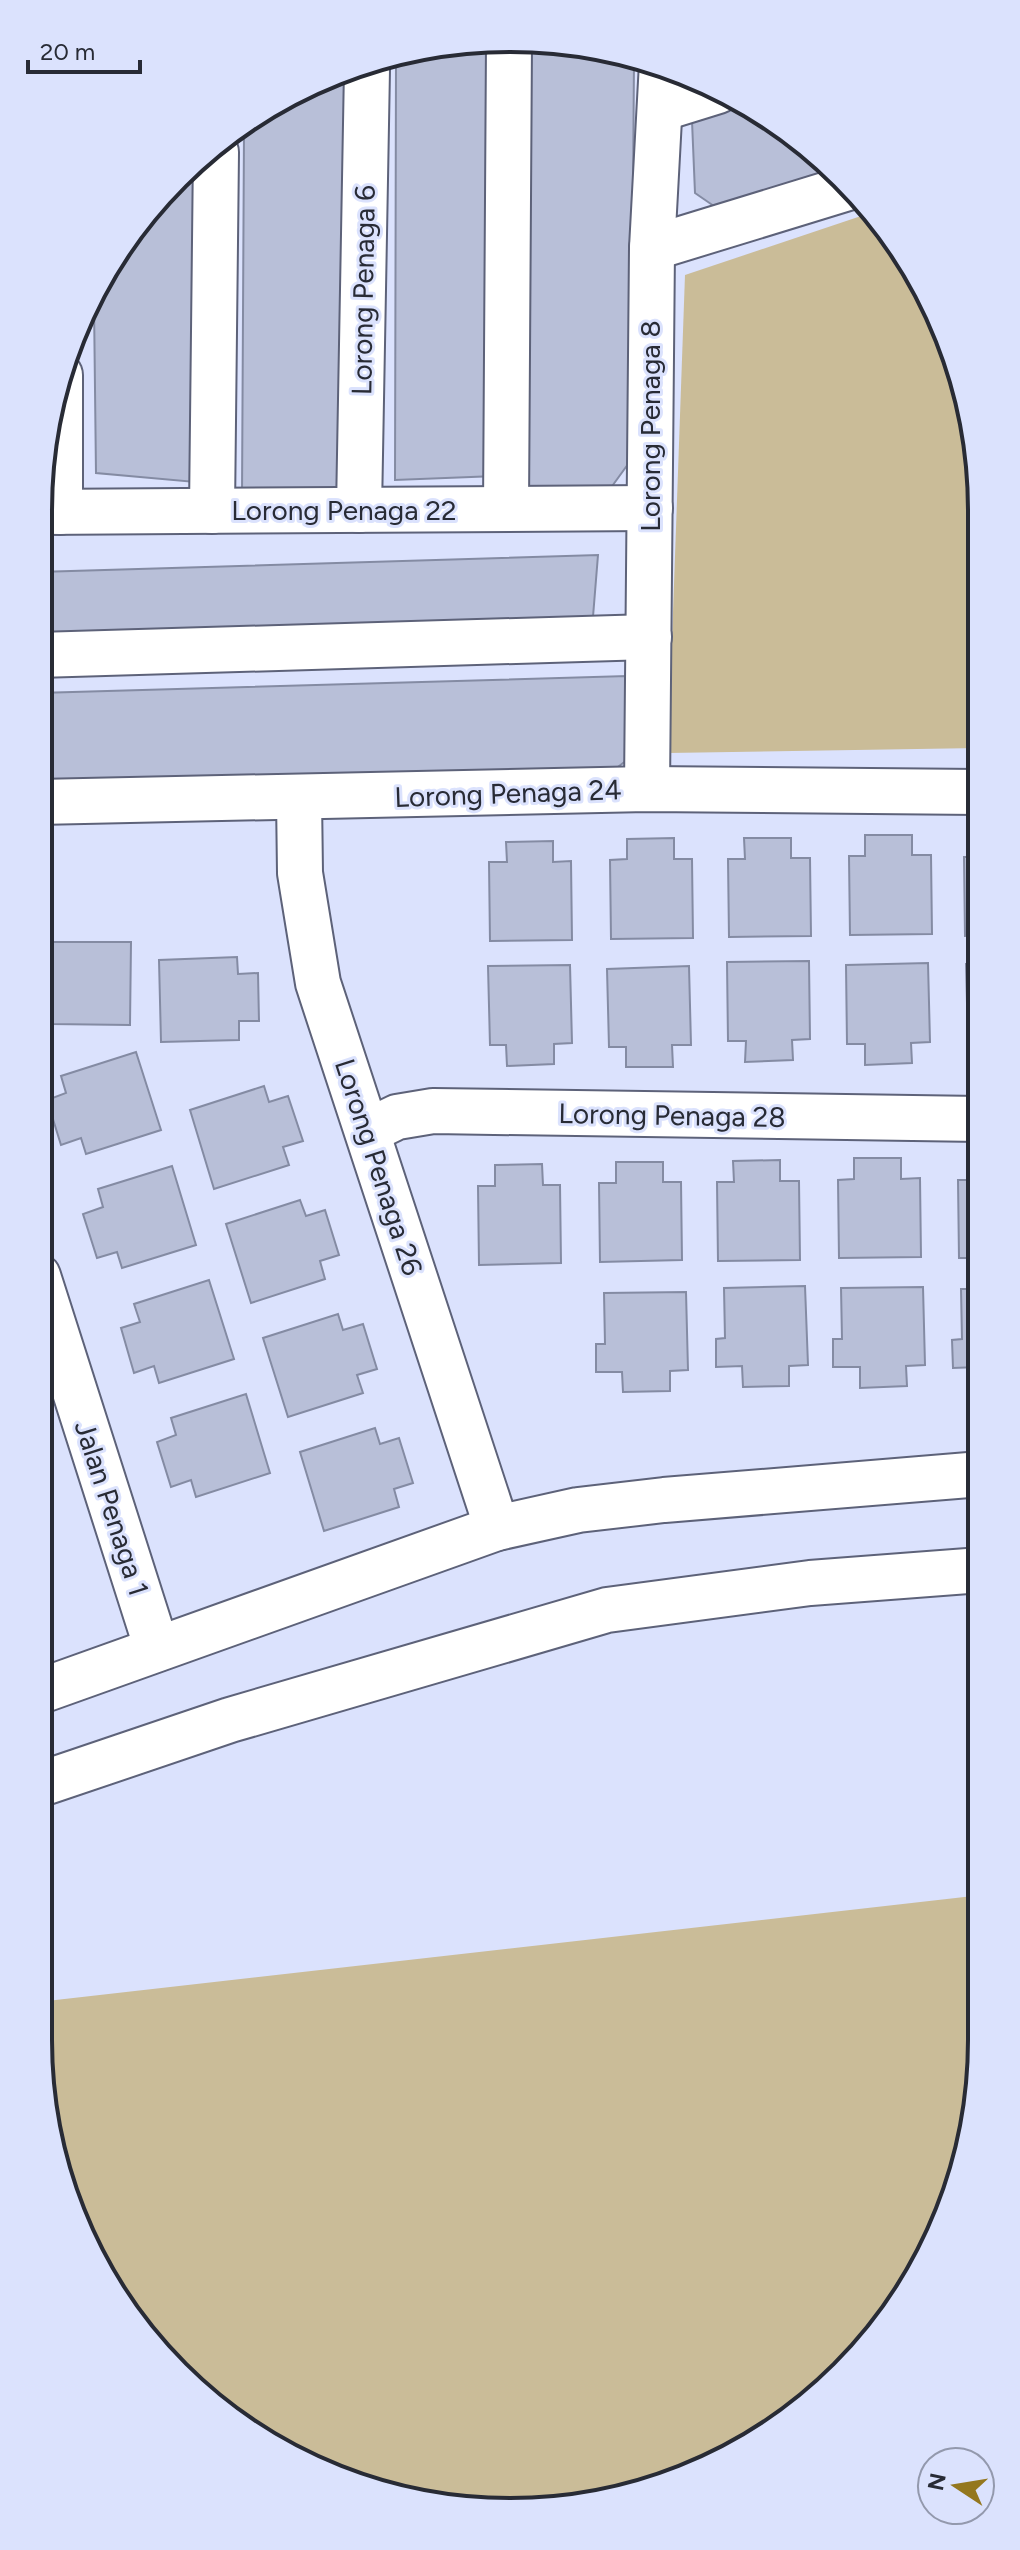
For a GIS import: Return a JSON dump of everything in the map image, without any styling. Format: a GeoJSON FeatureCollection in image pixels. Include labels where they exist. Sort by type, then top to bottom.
{"type":"FeatureCollection","features":[{"type":"Feature","properties":{"kind":"street"},"geometry":{"type":"LineString","coordinates":[[506,509],[509,52]]}},
{"type":"Feature","properties":{"kind":"street","name":"Lorong Penaga 6"},"geometry":{"type":"LineString","coordinates":[[359,510],[367,75]]}},
{"type":"Feature","properties":{"kind":"street","name":"Lorong Penaga 8"},"geometry":{"type":"LineString","coordinates":[[647,789],[652,248],[661,78]]}},
{"type":"Feature","properties":{"kind":"street"},"geometry":{"type":"LineString","coordinates":[[660,109],[704,95]]}},
{"type":"Feature","properties":{"kind":"street"},"geometry":{"type":"LineString","coordinates":[[212,511],[216,159]]}},
{"type":"Feature","properties":{"kind":"street"},"geometry":{"type":"LineString","coordinates":[[652,248],[838,191]]}},
{"type":"Feature","properties":{"kind":"street","name":"Lorong Penaga 22"},"geometry":{"type":"LineString","coordinates":[[52,512],[650,508]]}},
{"type":"Feature","properties":{"kind":"street"},"geometry":{"type":"LineString","coordinates":[[52,655],[649,637]]}},
{"type":"Feature","properties":{"kind":"street","name":"Lorong Penaga 24"},"geometry":{"type":"LineString","coordinates":[[52,802],[647,789],[968,792]]}},
{"type":"Feature","properties":{"kind":"street","name":"Lorong Penaga 26"},"geometry":{"type":"LineString","coordinates":[[299,798],[300,873],[315,968],[497,1528]]}},
{"type":"Feature","properties":{"kind":"street","name":"Lorong Penaga 28"},"geometry":{"type":"LineString","coordinates":[[368,1131],[397,1117],[433,1111],[968,1119]]}},
{"type":"Feature","properties":{"kind":"street","name":"Jalan Penaga 1"},"geometry":{"type":"LineString","coordinates":[[52,1349],[157,1649]]}},
{"type":"Feature","properties":{"kind":"street"},"geometry":{"type":"LineString","coordinates":[[52,1687],[497,1528],[578,1510],[664,1500],[968,1475]]}},
{"type":"Feature","properties":{"kind":"street"},"geometry":{"type":"LineString","coordinates":[[52,1780],[230,1720],[607,1610],[810,1583],[968,1571]]}},
{"type":"Feature","properties":{"kind":"shaded area"},"geometry":{"type":"Polygon","coordinates":[[[861,216],[907,281],[944,363],[964,450],[968,510],[968,748],[668,753],[685,275],[861,216]]]}},
{"type":"Feature","properties":{"kind":"shaded area"},"geometry":{"type":"Polygon","coordinates":[[[968,1897],[967,2070],[959,2129],[944,2187],[933,2215],[921,2243],[891,2294],[834,2364],[789,2403],[739,2437],[657,2474],[570,2494],[480,2497],[421,2489],[363,2474],[281,2437],[231,2403],[186,2364],[147,2319],[113,2269],[76,2187],[56,2100],[52,2000],[968,1897]]]}},
{"type":"Feature","properties":{"kind":"building"},"geometry":{"type":"Polygon","coordinates":[[[497,52],[496,476],[395,480],[396,67],[450,56],[497,52]]]}},
{"type":"Feature","properties":{"kind":"building"},"geometry":{"type":"Polygon","coordinates":[[[530,53],[570,56],[634,69],[631,460],[610,489],[524,487],[530,53]]]}},
{"type":"Feature","properties":{"kind":"building"},"geometry":{"type":"Polygon","coordinates":[[[348,82],[346,495],[242,496],[244,138],[307,99],[348,82]]]}},
{"type":"Feature","properties":{"kind":"building"},"geometry":{"type":"Polygon","coordinates":[[[731,109],[789,147],[829,182],[724,213],[695,193],[692,121],[731,109]]]}},
{"type":"Feature","properties":{"kind":"building"},"geometry":{"type":"Polygon","coordinates":[[[201,173],[195,482],[96,473],[94,318],[113,281],[147,231],[201,173]]]}},
{"type":"Feature","properties":{"kind":"building"},"geometry":{"type":"Polygon","coordinates":[[[598,555],[592,629],[52,643],[52,572],[598,555]]]}},
{"type":"Feature","properties":{"kind":"building"},"geometry":{"type":"Polygon","coordinates":[[[627,676],[627,760],[601,780],[53,789],[52,693],[627,676]]]}},
{"type":"Feature","properties":{"kind":"building"},"geometry":{"type":"Polygon","coordinates":[[[865,835],[912,835],[912,855],[931,855],[932,934],[850,935],[849,856],[865,856],[865,835]]]}},
{"type":"Feature","properties":{"kind":"building"},"geometry":{"type":"Polygon","coordinates":[[[674,838],[674,859],[692,859],[693,938],[611,939],[610,860],[627,859],[627,839],[674,838]]]}},
{"type":"Feature","properties":{"kind":"building"},"geometry":{"type":"Polygon","coordinates":[[[744,838],[791,838],[791,858],[810,858],[811,936],[729,937],[728,859],[745,859],[744,838]]]}},
{"type":"Feature","properties":{"kind":"building"},"geometry":{"type":"Polygon","coordinates":[[[553,841],[553,862],[571,861],[572,940],[490,941],[489,862],[507,862],[506,842],[553,841]]]}},
{"type":"Feature","properties":{"kind":"building"},"geometry":{"type":"Polygon","coordinates":[[[964,857],[968,857],[968,936],[965,936],[964,857]]]}},
{"type":"Feature","properties":{"kind":"building"},"geometry":{"type":"Polygon","coordinates":[[[53,942],[131,942],[130,1025],[52,1024],[53,942]]]}},
{"type":"Feature","properties":{"kind":"building"},"geometry":{"type":"Polygon","coordinates":[[[237,957],[238,974],[258,973],[259,1021],[239,1021],[239,1040],[161,1042],[159,960],[237,957]]]}},
{"type":"Feature","properties":{"kind":"building"},"geometry":{"type":"Polygon","coordinates":[[[809,961],[810,1039],[792,1040],[793,1060],[745,1062],[746,1041],[728,1041],[727,962],[809,961]]]}},
{"type":"Feature","properties":{"kind":"building"},"geometry":{"type":"Polygon","coordinates":[[[928,963],[930,1042],[911,1043],[912,1063],[865,1065],[865,1044],[847,1044],[846,965],[928,963]]]}},
{"type":"Feature","properties":{"kind":"building"},"geometry":{"type":"Polygon","coordinates":[[[966,964],[968,964],[968,1042],[966,964]]]}},
{"type":"Feature","properties":{"kind":"building"},"geometry":{"type":"Polygon","coordinates":[[[570,965],[572,1043],[554,1044],[554,1064],[507,1066],[506,1045],[490,1045],[488,966],[570,965]]]}},
{"type":"Feature","properties":{"kind":"building"},"geometry":{"type":"Polygon","coordinates":[[[689,966],[691,1045],[672,1045],[673,1067],[626,1067],[626,1047],[609,1047],[607,969],[689,966]]]}},
{"type":"Feature","properties":{"kind":"building"},"geometry":{"type":"Polygon","coordinates":[[[136,1052],[161,1130],[86,1154],[81,1138],[61,1145],[52,1116],[52,1098],[66,1093],[61,1076],[136,1052]]]}},
{"type":"Feature","properties":{"kind":"building"},"geometry":{"type":"Polygon","coordinates":[[[264,1086],[269,1102],[288,1096],[303,1141],[283,1147],[289,1165],[214,1189],[190,1110],[264,1086]]]}},
{"type":"Feature","properties":{"kind":"building"},"geometry":{"type":"Polygon","coordinates":[[[854,1158],[901,1158],[901,1179],[920,1178],[921,1257],[839,1258],[838,1180],[854,1179],[854,1158]]]}},
{"type":"Feature","properties":{"kind":"building"},"geometry":{"type":"Polygon","coordinates":[[[780,1160],[780,1181],[799,1181],[800,1260],[718,1261],[717,1182],[734,1182],[733,1161],[780,1160]]]}},
{"type":"Feature","properties":{"kind":"building"},"geometry":{"type":"Polygon","coordinates":[[[616,1162],[663,1162],[663,1182],[681,1182],[682,1260],[600,1262],[599,1183],[616,1183],[616,1162]]]}},
{"type":"Feature","properties":{"kind":"building"},"geometry":{"type":"Polygon","coordinates":[[[542,1164],[543,1185],[560,1185],[561,1263],[479,1265],[478,1186],[495,1186],[495,1165],[542,1164]]]}},
{"type":"Feature","properties":{"kind":"building"},"geometry":{"type":"Polygon","coordinates":[[[172,1166],[196,1245],[122,1268],[117,1252],[97,1258],[83,1214],[103,1207],[98,1189],[172,1166]]]}},
{"type":"Feature","properties":{"kind":"building"},"geometry":{"type":"Polygon","coordinates":[[[958,1180],[968,1180],[968,1258],[959,1258],[958,1180]]]}},
{"type":"Feature","properties":{"kind":"building"},"geometry":{"type":"Polygon","coordinates":[[[300,1200],[306,1216],[325,1210],[339,1255],[320,1261],[325,1279],[251,1303],[226,1224],[300,1200]]]}},
{"type":"Feature","properties":{"kind":"building"},"geometry":{"type":"Polygon","coordinates":[[[209,1280],[234,1359],[159,1383],[154,1366],[134,1373],[121,1328],[140,1322],[134,1304],[209,1280]]]}},
{"type":"Feature","properties":{"kind":"building"},"geometry":{"type":"Polygon","coordinates":[[[805,1286],[808,1365],[789,1366],[789,1386],[743,1387],[742,1366],[716,1367],[716,1339],[725,1338],[724,1288],[805,1286]]]}},
{"type":"Feature","properties":{"kind":"building"},"geometry":{"type":"Polygon","coordinates":[[[923,1287],[925,1365],[906,1366],[907,1386],[860,1388],[860,1367],[833,1367],[833,1339],[842,1339],[841,1288],[923,1287]]]}},
{"type":"Feature","properties":{"kind":"building"},"geometry":{"type":"Polygon","coordinates":[[[961,1289],[968,1289],[968,1367],[953,1368],[952,1340],[962,1339],[961,1289]]]}},
{"type":"Feature","properties":{"kind":"building"},"geometry":{"type":"Polygon","coordinates":[[[686,1292],[688,1370],[670,1371],[670,1391],[623,1392],[622,1372],[596,1372],[596,1344],[605,1344],[604,1293],[686,1292]]]}},
{"type":"Feature","properties":{"kind":"building"},"geometry":{"type":"Polygon","coordinates":[[[338,1314],[343,1330],[363,1324],[377,1369],[357,1375],[363,1393],[288,1417],[263,1338],[338,1314]]]}},
{"type":"Feature","properties":{"kind":"building"},"geometry":{"type":"Polygon","coordinates":[[[246,1394],[270,1473],[196,1497],[191,1480],[171,1487],[157,1442],[176,1435],[171,1418],[246,1394]]]}},
{"type":"Feature","properties":{"kind":"building"},"geometry":{"type":"Polygon","coordinates":[[[375,1428],[380,1444],[399,1438],[413,1483],[394,1489],[399,1507],[324,1531],[300,1452],[375,1428]]]}}]}
